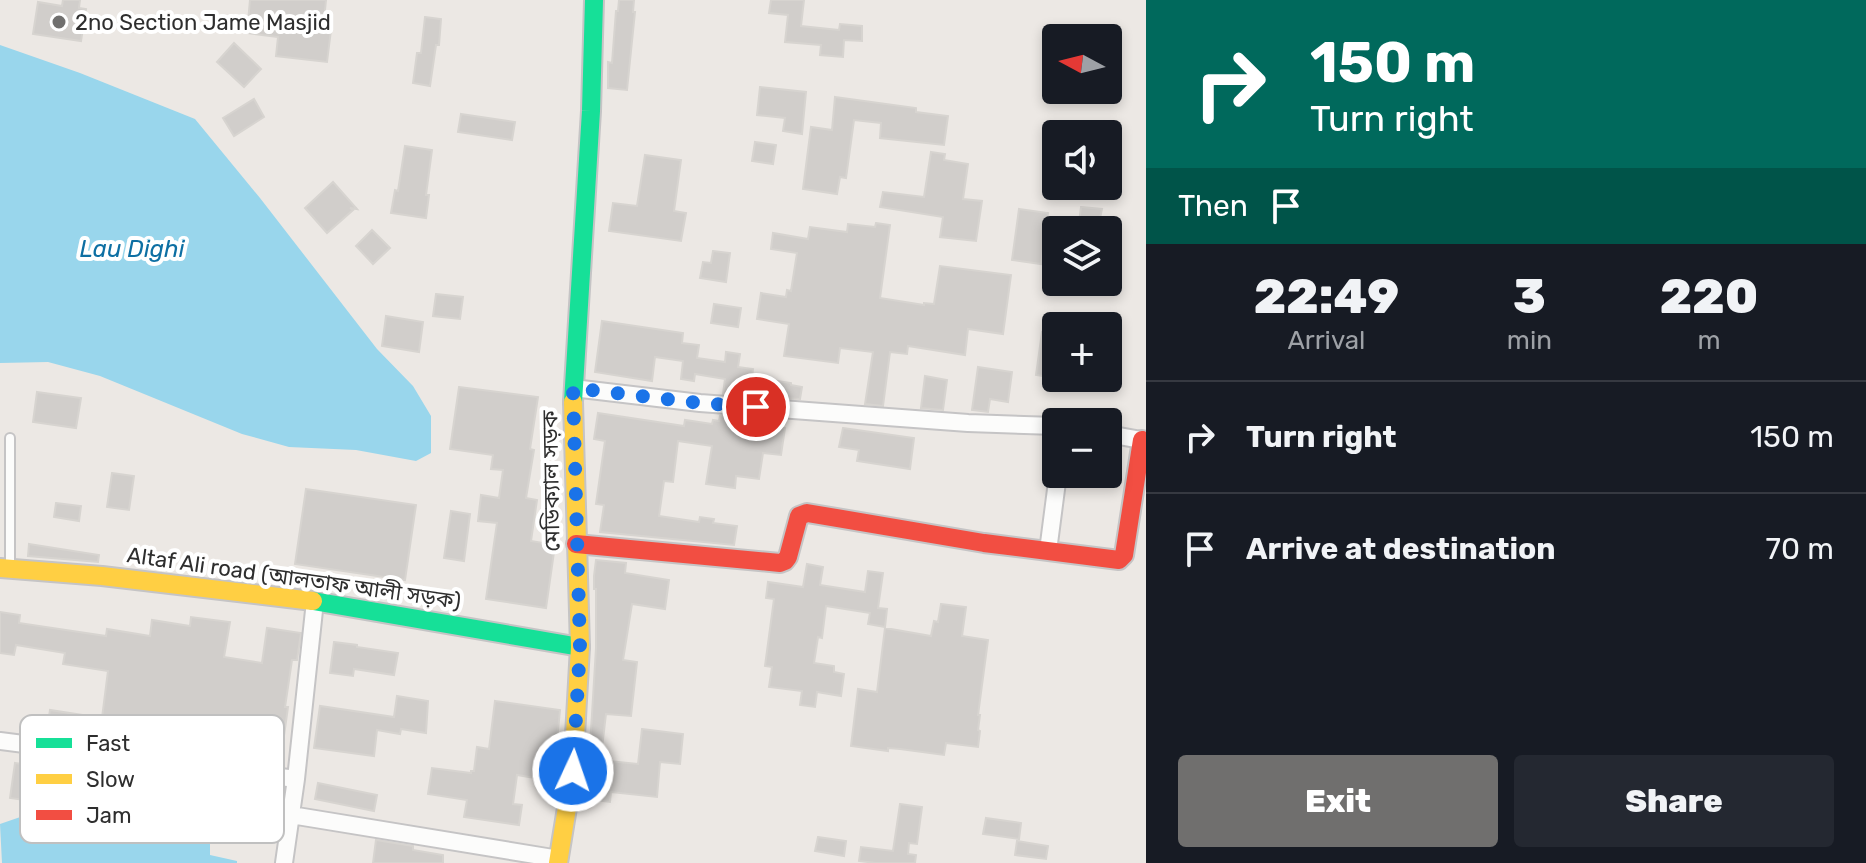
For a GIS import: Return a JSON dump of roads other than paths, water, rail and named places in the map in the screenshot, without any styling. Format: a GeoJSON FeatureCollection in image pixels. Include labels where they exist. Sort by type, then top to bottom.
{"type":"FeatureCollection","features":[{"type":"Feature","properties":{"kind":"main road","name":"মেডিক্যাল সড়ক"},"geometry":{"type":"LineString","coordinates":[[558,861],[573,771],[580,647],[573,388],[591,111],[594,0]]}},
{"type":"Feature","properties":{"kind":"main road"},"geometry":{"type":"LineString","coordinates":[[576,544],[780,563],[788,557],[799,516],[807,513],[984,543],[1115,560],[1123,558],[1144,441]]}},
{"type":"Feature","properties":{"kind":"main road","name":"Altaf Ali road (আলতাফ আলী সড়ক)"},"geometry":{"type":"LineString","coordinates":[[5,568],[315,601],[580,647]]}},
{"type":"Feature","properties":{"kind":"street"},"geometry":{"type":"LineString","coordinates":[[573,388],[700,403],[1042,426]]}},
{"type":"Feature","properties":{"kind":"street"},"geometry":{"type":"LineString","coordinates":[[1122,437],[1144,441]]}},
{"type":"Feature","properties":{"kind":"street"},"geometry":{"type":"LineString","coordinates":[[1048,551],[1056,488]]}},
{"type":"Feature","properties":{"kind":"street"},"geometry":{"type":"LineString","coordinates":[[284,863],[315,601]]}},
{"type":"Feature","properties":{"kind":"street"},"geometry":{"type":"LineString","coordinates":[[0,741],[20,744]]}},
{"type":"Feature","properties":{"kind":"street"},"geometry":{"type":"LineString","coordinates":[[284,777],[296,779]]}},
{"type":"Feature","properties":{"kind":"street"},"geometry":{"type":"LineString","coordinates":[[291,815],[558,861]]}},
{"type":"Feature","properties":{"kind":"lane"},"geometry":{"type":"LineString","coordinates":[[5,568],[10,438]]}},
{"type":"Feature","properties":{"kind":"water","name":"Lau Dighi"},"geometry":{"type":"Polygon","coordinates":[[[0,45],[195,119],[377,349],[413,386],[431,416],[431,453],[416,461],[356,450],[289,447],[242,434],[100,376],[48,362],[0,363],[0,45]]]}},
{"type":"Feature","properties":{"kind":"water"},"geometry":{"type":"Polygon","coordinates":[[[20,817],[20,843],[210,843],[210,855],[237,863],[2,863],[0,824],[20,817]]]}},
{"type":"Feature","properties":{"kind":"place","name":"2no Section Jame Masjid"},"geometry":{"type":"Point","coordinates":[59,22]}}]}
